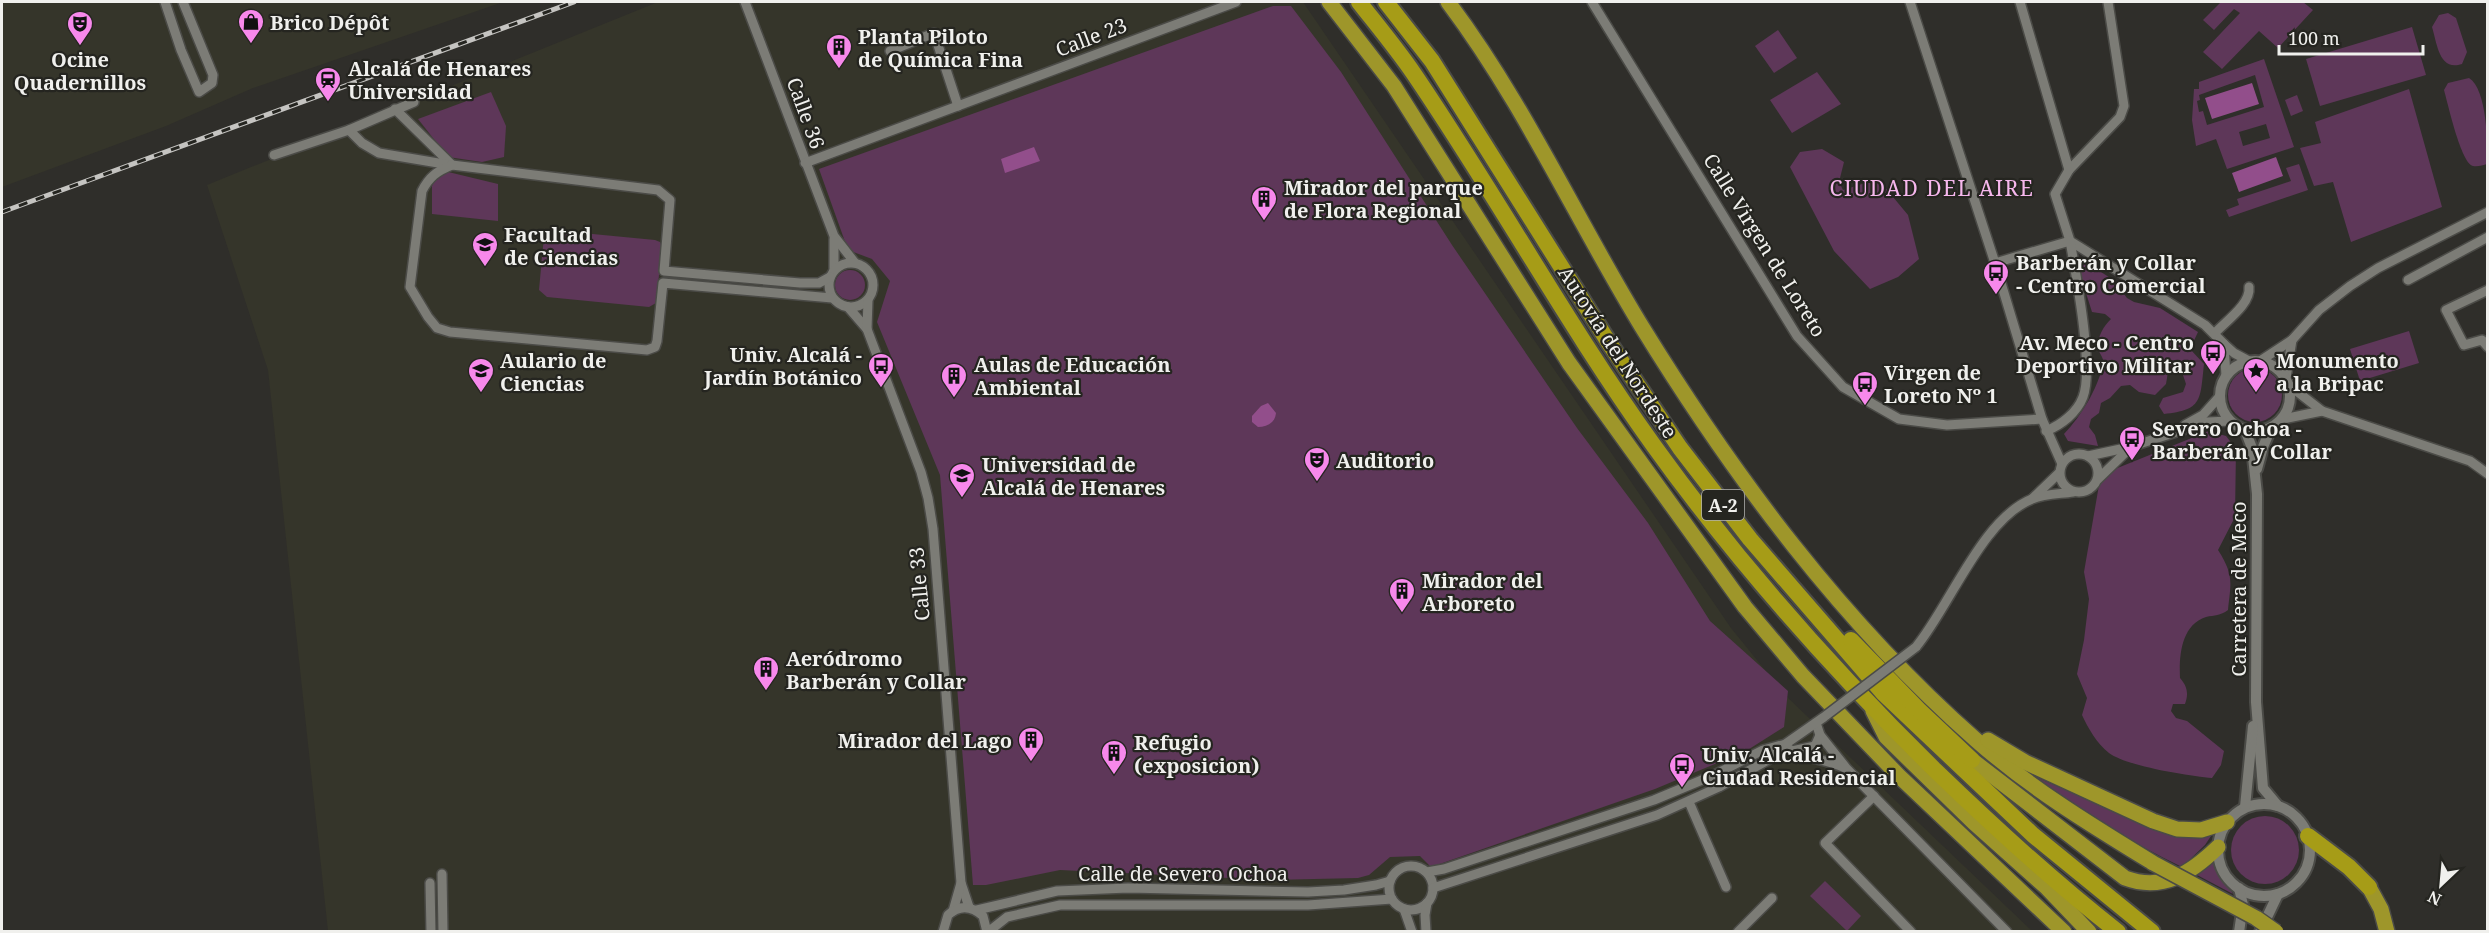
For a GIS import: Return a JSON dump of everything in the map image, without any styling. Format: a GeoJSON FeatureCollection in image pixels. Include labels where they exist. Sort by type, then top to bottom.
{"type":"FeatureCollection","features":[{"type":"Feature","properties":{"kind":"highway"},"geometry":{"type":"LineString","coordinates":[[1329,2],[1394,86],[1569,363],[1744,608],[1803,676],[1899,777],[2064,932]]}},
{"type":"Feature","properties":{"kind":"highway"},"geometry":{"type":"LineString","coordinates":[[1349,2],[1413,71]]}},
{"type":"Feature","properties":{"kind":"highway","name":"Autovía del Nordeste"},"geometry":{"type":"LineString","coordinates":[[1359,2],[1413,71],[1590,351],[1654,446],[1735,552],[1818,651],[1870,706]]}},
{"type":"Feature","properties":{"kind":"highway","name":"A-2"},"geometry":{"type":"LineString","coordinates":[[1386,2],[1432,62],[1609,343],[1680,448],[1750,539],[1884,694],[2032,835],[2152,932]]}},
{"type":"Feature","properties":{"kind":"highway"},"geometry":{"type":"LineString","coordinates":[[1448,2],[1470,31]]}},
{"type":"Feature","properties":{"kind":"highway"},"geometry":{"type":"LineString","coordinates":[[1454,2],[1525,120],[1642,327],[1743,482],[1836,598],[1927,695],[1977,742],[2048,798],[2152,862],[2256,918],[2276,932]]}},
{"type":"Feature","properties":{"kind":"highway"},"geometry":{"type":"LineString","coordinates":[[1750,539],[1919,710],[1972,760],[2115,873],[2130,880],[2149,884],[2173,880],[2201,863],[2218,847]]}},
{"type":"Feature","properties":{"kind":"highway"},"geometry":{"type":"LineString","coordinates":[[1927,695],[1991,742],[2025,762],[2153,822],[2176,829],[2201,830],[2227,822]]}},
{"type":"Feature","properties":{"kind":"highway"},"geometry":{"type":"LineString","coordinates":[[1870,706],[1886,737],[1974,823],[2047,888],[2089,932]]}},
{"type":"Feature","properties":{"kind":"highway","name":"A-2"},"geometry":{"type":"LineString","coordinates":[[1870,706],[1996,829],[2118,932]]}},
{"type":"Feature","properties":{"kind":"highway"},"geometry":{"type":"LineString","coordinates":[[2308,836],[2349,867],[2369,887],[2381,909],[2387,932]]}},
{"type":"Feature","properties":{"kind":"street"},"geometry":{"type":"LineString","coordinates":[[165,2],[199,92],[212,83],[213,75],[183,2]]}},
{"type":"Feature","properties":{"kind":"street","name":"Calle 36"},"geometry":{"type":"LineString","coordinates":[[745,2],[834,236],[855,263]]}},
{"type":"Feature","properties":{"kind":"street","name":"Calle 23"},"geometry":{"type":"LineString","coordinates":[[806,163],[1236,2]]}},
{"type":"Feature","properties":{"kind":"street","name":"Calle Virgen de Loreto"},"geometry":{"type":"LineString","coordinates":[[1592,2],[1797,336],[1843,387],[1899,419],[1947,425],[2042,419]]}},
{"type":"Feature","properties":{"kind":"street"},"geometry":{"type":"LineString","coordinates":[[1910,2],[1995,263],[2042,419],[2061,468],[2064,486],[2073,492]]}},
{"type":"Feature","properties":{"kind":"street"},"geometry":{"type":"LineString","coordinates":[[2020,2],[2069,170]]}},
{"type":"Feature","properties":{"kind":"street"},"geometry":{"type":"LineString","coordinates":[[2046,431],[2058,426],[2074,412],[2082,399],[2086,380],[2086,351],[2070,241],[2055,194],[2069,170],[2120,117],[2124,106],[2108,2]]}},
{"type":"Feature","properties":{"kind":"street"},"geometry":{"type":"LineString","coordinates":[[890,51],[934,33],[958,106]]}},
{"type":"Feature","properties":{"kind":"street"},"geometry":{"type":"LineString","coordinates":[[188,66],[206,59]]}},
{"type":"Feature","properties":{"kind":"street"},"geometry":{"type":"LineString","coordinates":[[274,155],[349,130],[414,102]]}},
{"type":"Feature","properties":{"kind":"street"},"geometry":{"type":"LineString","coordinates":[[395,109],[452,165]]}},
{"type":"Feature","properties":{"kind":"street"},"geometry":{"type":"LineString","coordinates":[[349,130],[362,143],[379,153],[452,165],[658,190],[665,194],[670,201],[655,347],[647,350],[450,332],[437,328],[410,287],[422,191],[427,180],[436,171],[452,165]]}},
{"type":"Feature","properties":{"kind":"street"},"geometry":{"type":"LineString","coordinates":[[2226,376],[2236,366],[2254,361],[2292,340],[2319,310],[2378,268],[2487,212]]}},
{"type":"Feature","properties":{"kind":"street","name":"Calle 36"},"geometry":{"type":"LineString","coordinates":[[832,273],[834,236]]}},
{"type":"Feature","properties":{"kind":"street"},"geometry":{"type":"LineString","coordinates":[[2408,280],[2487,237]]}},
{"type":"Feature","properties":{"kind":"street"},"geometry":{"type":"LineString","coordinates":[[1995,263],[2070,241],[2215,333],[2234,353],[2275,366],[2288,382],[2322,411],[2470,461],[2487,474]]}},
{"type":"Feature","properties":{"kind":"street"},"geometry":{"type":"LineString","coordinates":[[664,271],[819,283],[840,265],[855,263],[866,269],[873,280],[868,300],[855,307],[839,304],[832,298],[829,291],[832,273]]}},
{"type":"Feature","properties":{"kind":"street"},"geometry":{"type":"LineString","coordinates":[[663,283],[799,293],[832,298]]}},
{"type":"Feature","properties":{"kind":"street"},"geometry":{"type":"LineString","coordinates":[[2215,333],[2245,303],[2250,294],[2249,287]]}},
{"type":"Feature","properties":{"kind":"street"},"geometry":{"type":"LineString","coordinates":[[2487,290],[2446,310],[2464,345],[2482,340],[2487,347]]}},
{"type":"Feature","properties":{"kind":"street","name":"Calle 33"},"geometry":{"type":"LineString","coordinates":[[867,329],[868,300]]}},
{"type":"Feature","properties":{"kind":"street","name":"Calle 33"},"geometry":{"type":"LineString","coordinates":[[848,307],[867,329],[928,498],[934,540],[962,883],[973,909],[983,916],[988,932]]}},
{"type":"Feature","properties":{"kind":"street"},"geometry":{"type":"LineString","coordinates":[[2220,396],[2225,414],[2230,421],[2245,430],[2258,431],[2271,428],[2283,419],[2290,407],[2288,382],[2292,340]]}},
{"type":"Feature","properties":{"kind":"street"},"geometry":{"type":"LineString","coordinates":[[2170,433],[2203,415],[2220,396],[2226,376],[2224,344]]}},
{"type":"Feature","properties":{"kind":"street"},"geometry":{"type":"LineString","coordinates":[[2283,419],[2322,411]]}},
{"type":"Feature","properties":{"kind":"street"},"geometry":{"type":"LineString","coordinates":[[2052,441],[2073,455],[2088,456],[2130,447],[2207,422],[2230,421]]}},
{"type":"Feature","properties":{"kind":"street"},"geometry":{"type":"LineString","coordinates":[[2256,475],[2263,447],[2271,428]]}},
{"type":"Feature","properties":{"kind":"street"},"geometry":{"type":"LineString","coordinates":[[2245,430],[2252,448],[2256,475]]}},
{"type":"Feature","properties":{"kind":"street"},"geometry":{"type":"LineString","coordinates":[[2031,499],[2088,490],[2130,447]]}},
{"type":"Feature","properties":{"kind":"street"},"geometry":{"type":"LineString","coordinates":[[1433,888],[1657,815],[1689,802],[1788,748],[1820,720],[1916,647],[1931,629],[1988,536],[2016,508],[2031,499],[2073,455]]}},
{"type":"Feature","properties":{"kind":"street"},"geometry":{"type":"LineString","coordinates":[[2088,456],[2097,467],[2098,479]]}},
{"type":"Feature","properties":{"kind":"street","name":"Carretera de Meco"},"geometry":{"type":"LineString","coordinates":[[2256,475],[2256,702],[2263,788],[2278,806]]}},
{"type":"Feature","properties":{"kind":"street","name":"Carretera de Meco"},"geometry":{"type":"LineString","coordinates":[[2245,807],[2256,702]]}},
{"type":"Feature","properties":{"kind":"street"},"geometry":{"type":"LineString","coordinates":[[1426,872],[1444,869],[1654,800],[1714,776],[1763,750],[1815,746],[1820,735],[1820,720]]}},
{"type":"Feature","properties":{"kind":"street"},"geometry":{"type":"LineString","coordinates":[[1820,735],[1847,769],[2005,931]]}},
{"type":"Feature","properties":{"kind":"street"},"geometry":{"type":"LineString","coordinates":[[1788,748],[1803,756],[1829,760],[1847,769]]}},
{"type":"Feature","properties":{"kind":"street"},"geometry":{"type":"LineString","coordinates":[[1874,796],[1825,843],[1911,932]]}},
{"type":"Feature","properties":{"kind":"street"},"geometry":{"type":"LineString","coordinates":[[1689,802],[1726,887]]}},
{"type":"Feature","properties":{"kind":"street"},"geometry":{"type":"LineString","coordinates":[[2261,804],[2278,806],[2296,818],[2308,836],[2310,850],[2308,865],[2291,887],[2278,894],[2265,896],[2251,894],[2239,888],[2227,877],[2220,862],[2218,847],[2221,833],[2227,822],[2245,807],[2261,804]]}},
{"type":"Feature","properties":{"kind":"street"},"geometry":{"type":"LineString","coordinates":[[1412,932],[1404,909],[1392,899],[1389,893],[1393,874],[1405,866],[1417,866],[1426,872],[1433,888],[1425,915],[1426,932]]}},
{"type":"Feature","properties":{"kind":"street"},"geometry":{"type":"LineString","coordinates":[[442,874],[443,932]]}},
{"type":"Feature","properties":{"kind":"street","name":"Calle de Severo Ochoa"},"geometry":{"type":"LineString","coordinates":[[953,910],[973,909],[1057,891],[1128,888],[1308,892],[1344,890],[1390,881]]}},
{"type":"Feature","properties":{"kind":"street"},"geometry":{"type":"LineString","coordinates":[[430,883],[431,932]]}},
{"type":"Feature","properties":{"kind":"street","name":"Calle 33"},"geometry":{"type":"LineString","coordinates":[[942,931],[945,920],[953,910],[962,883]]}},
{"type":"Feature","properties":{"kind":"street"},"geometry":{"type":"LineString","coordinates":[[2239,888],[2243,905],[2239,932]]}},
{"type":"Feature","properties":{"kind":"street"},"geometry":{"type":"LineString","coordinates":[[2260,932],[2278,894]]}},
{"type":"Feature","properties":{"kind":"street"},"geometry":{"type":"LineString","coordinates":[[1738,932],[1772,898]]}},
{"type":"Feature","properties":{"kind":"street","name":"Calle de Severo Ochoa"},"geometry":{"type":"LineString","coordinates":[[988,932],[1007,917],[1060,905],[1308,906],[1392,899]]}},
{"type":"Feature","properties":{"kind":"street"},"geometry":{"type":"LineString","coordinates":[[1404,909],[1417,909],[1427,903]]}},
{"type":"Feature","properties":{"kind":"shaded area"},"geometry":{"type":"Polygon","coordinates":[[[2,2],[503,2],[253,88],[166,126],[2,187],[2,2]]]}},
{"type":"Feature","properties":{"kind":"shaded area","name":"Universidad de Alcalá de Henares"},"geometry":{"type":"Polygon","coordinates":[[[658,2],[1303,2],[1731,628],[1787,697],[2032,931],[328,931],[268,370],[207,185],[658,2]]]}},
{"type":"Feature","properties":{"kind":"shaded area"},"geometry":{"type":"Polygon","coordinates":[[[2221,2],[2303,2],[2313,10],[2278,48],[2259,31],[2222,69],[2203,52],[2240,13],[2234,9],[2214,30],[2203,20],[2221,2]]]}},
{"type":"Feature","properties":{"kind":"shaded area"},"geometry":{"type":"Polygon","coordinates":[[[1273,6],[1291,6],[1341,72],[1452,245],[1577,428],[1648,523],[1710,621],[1788,691],[1784,727],[1746,751],[1655,789],[1431,867],[1420,856],[1390,857],[1369,875],[1358,878],[1271,880],[1060,870],[986,885],[973,885],[940,475],[877,322],[890,281],[872,259],[848,250],[819,169],[1273,6]]]}},
{"type":"Feature","properties":{"kind":"shaded area"},"geometry":{"type":"Polygon","coordinates":[[[2448,13],[2456,18],[2467,52],[2462,64],[2448,64],[2444,60],[2432,27],[2439,15],[2448,13]]]}},
{"type":"Feature","properties":{"kind":"shaded area"},"geometry":{"type":"Polygon","coordinates":[[[2412,27],[2426,75],[2320,106],[2306,59],[2412,27]]]}},
{"type":"Feature","properties":{"kind":"shaded area"},"geometry":{"type":"Polygon","coordinates":[[[1778,30],[1797,58],[1774,73],[1755,46],[1778,30]]]}},
{"type":"Feature","properties":{"kind":"shaded area"},"geometry":{"type":"Polygon","coordinates":[[[2264,59],[2294,147],[2227,169],[2216,139],[2196,146],[2192,120],[2194,89],[2199,89],[2199,82],[2264,59]],[[2255,75],[2199,95],[2200,100],[2197,101],[2199,112],[2203,111],[2207,125],[2264,107],[2255,75]],[[2266,124],[2239,132],[2243,146],[2270,138],[2266,124]]]}},
{"type":"Feature","properties":{"kind":"shaded area"},"geometry":{"type":"Polygon","coordinates":[[[1817,72],[1841,104],[1792,133],[1770,100],[1817,72]]]}},
{"type":"Feature","properties":{"kind":"shaded area"},"geometry":{"type":"Polygon","coordinates":[[[2469,78],[2480,93],[2485,118],[2487,164],[2479,166],[2473,166],[2464,155],[2444,90],[2448,83],[2469,78]]]}},
{"type":"Feature","properties":{"kind":"shaded area"},"geometry":{"type":"Polygon","coordinates":[[[2252,83],[2259,104],[2212,119],[2205,98],[2252,83]]]}},
{"type":"Feature","properties":{"kind":"shaded area"},"geometry":{"type":"Polygon","coordinates":[[[2409,89],[2442,207],[2351,242],[2333,182],[2314,186],[2300,148],[2321,143],[2315,122],[2409,89]]]}},
{"type":"Feature","properties":{"kind":"shaded area"},"geometry":{"type":"Polygon","coordinates":[[[491,92],[506,126],[504,157],[482,162],[448,157],[418,119],[491,92]]]}},
{"type":"Feature","properties":{"kind":"shaded area"},"geometry":{"type":"Polygon","coordinates":[[[2297,95],[2303,111],[2291,116],[2285,100],[2297,95]]]}},
{"type":"Feature","properties":{"kind":"shaded area"},"geometry":{"type":"Polygon","coordinates":[[[1034,147],[1040,161],[1005,173],[1001,159],[1034,147]]]}},
{"type":"Feature","properties":{"kind":"shaded area"},"geometry":{"type":"Polygon","coordinates":[[[1822,149],[1844,162],[1839,182],[1843,190],[1878,179],[1908,215],[1919,259],[1898,277],[1870,289],[1834,251],[1790,167],[1800,152],[1822,149]]]}},
{"type":"Feature","properties":{"kind":"shaded area"},"geometry":{"type":"Polygon","coordinates":[[[2276,157],[2283,176],[2239,192],[2232,173],[2276,157]]]}},
{"type":"Feature","properties":{"kind":"shaded area"},"geometry":{"type":"Polygon","coordinates":[[[2299,164],[2308,190],[2229,217],[2226,210],[2239,205],[2237,199],[2291,181],[2286,168],[2299,164]]]}},
{"type":"Feature","properties":{"kind":"shaded area"},"geometry":{"type":"Polygon","coordinates":[[[440,170],[498,184],[498,221],[432,214],[432,186],[440,170]]]}},
{"type":"Feature","properties":{"kind":"shaded area"},"geometry":{"type":"Polygon","coordinates":[[[551,230],[660,242],[662,247],[656,303],[649,307],[547,297],[539,290],[544,236],[551,230]]]}},
{"type":"Feature","properties":{"kind":"shaded area"},"geometry":{"type":"Polygon","coordinates":[[[2082,260],[2112,279],[2127,298],[2160,308],[2198,332],[2190,349],[2204,364],[2200,395],[2193,406],[2186,410],[2164,414],[2159,406],[2163,398],[2183,392],[2186,384],[2181,369],[2168,372],[2166,384],[2155,395],[2139,392],[2130,385],[2121,386],[2110,398],[2101,403],[2099,413],[2091,419],[2089,427],[2095,435],[2098,446],[2068,441],[2064,434],[2082,411],[2097,384],[2103,363],[2098,348],[2099,339],[2111,319],[2105,314],[2092,312],[2080,274],[2082,260]]]}},
{"type":"Feature","properties":{"kind":"shaded area"},"geometry":{"type":"Polygon","coordinates":[[[850,270],[856,271],[864,279],[864,291],[856,299],[850,300],[844,299],[836,291],[835,285],[836,279],[844,271],[850,270]]]}},
{"type":"Feature","properties":{"kind":"shaded area"},"geometry":{"type":"Polygon","coordinates":[[[2409,331],[2419,363],[2360,381],[2350,349],[2409,331]]]}},
{"type":"Feature","properties":{"kind":"shaded area"},"geometry":{"type":"Polygon","coordinates":[[[2255,368],[2265,370],[2274,376],[2280,385],[2282,395],[2280,405],[2274,414],[2265,420],[2255,422],[2245,420],[2236,414],[2230,405],[2228,395],[2230,385],[2236,376],[2245,370],[2255,368]]]}},
{"type":"Feature","properties":{"kind":"shaded area"},"geometry":{"type":"Polygon","coordinates":[[[1268,403],[1276,413],[1274,419],[1270,424],[1258,427],[1252,422],[1252,416],[1261,406],[1268,403]]]}},
{"type":"Feature","properties":{"kind":"shaded area"},"geometry":{"type":"Polygon","coordinates":[[[2209,431],[2226,436],[2236,449],[2235,517],[2218,550],[2227,566],[2230,579],[2228,610],[2198,621],[2187,634],[2181,651],[2180,678],[2187,690],[2187,696],[2185,704],[2173,704],[2171,711],[2176,718],[2187,721],[2224,751],[2221,765],[2212,778],[2143,766],[2117,758],[2109,753],[2097,740],[2082,715],[2087,698],[2077,674],[2089,599],[2084,572],[2099,485],[2115,469],[2209,431]]]}},
{"type":"Feature","properties":{"kind":"shaded area"},"geometry":{"type":"Polygon","coordinates":[[[2020,768],[2045,781],[2163,831],[2213,833],[2205,845],[2182,867],[2098,821],[2058,796],[2020,768]]]}},
{"type":"Feature","properties":{"kind":"shaded area"},"geometry":{"type":"Polygon","coordinates":[[[2265,816],[2278,819],[2289,826],[2296,837],[2299,850],[2296,863],[2289,874],[2278,881],[2265,884],[2252,881],[2241,874],[2234,863],[2231,850],[2234,837],[2241,826],[2252,819],[2265,816]]]}},
{"type":"Feature","properties":{"kind":"shaded area"},"geometry":{"type":"Polygon","coordinates":[[[2212,863],[2215,865],[2233,894],[2197,875],[2212,863]]]}},
{"type":"Feature","properties":{"kind":"shaded area"},"geometry":{"type":"Polygon","coordinates":[[[1825,881],[1861,916],[1847,931],[1810,896],[1825,881]]]}},
{"type":"Feature","properties":{"kind":"railway"},"geometry":{"type":"LineString","coordinates":[[2,212],[574,2]]}},
{"type":"Feature","properties":{"kind":"place","name":"Brico Dépôt"},"geometry":{"type":"Point","coordinates":[251,45]}},
{"type":"Feature","properties":{"kind":"place","name":"Ocine Quadernillos"},"geometry":{"type":"Point","coordinates":[80,47]}},
{"type":"Feature","properties":{"kind":"place","name":"Planta Piloto de Química Fina"},"geometry":{"type":"Point","coordinates":[839,70]}},
{"type":"Feature","properties":{"kind":"place","name":"Alcalá de Henares Universidad"},"geometry":{"type":"Point","coordinates":[328,103]}},
{"type":"Feature","properties":{"kind":"place","name":"Mirador del parque de Flora Regional"},"geometry":{"type":"Point","coordinates":[1264,222]}},
{"type":"Feature","properties":{"kind":"place","name":"Facultad de Ciencias"},"geometry":{"type":"Point","coordinates":[485,268]}},
{"type":"Feature","properties":{"kind":"place","name":"Barberán y Collar - Centro Comercial"},"geometry":{"type":"Point","coordinates":[1996,296]}},
{"type":"Feature","properties":{"kind":"place","name":"Av. Meco - Centro Deportivo Militar"},"geometry":{"type":"Point","coordinates":[2213,376]}},
{"type":"Feature","properties":{"kind":"place","name":"Univ. Alcalá - Jardín Botánico"},"geometry":{"type":"Point","coordinates":[881,389]}},
{"type":"Feature","properties":{"kind":"place","name":"Aulario de Ciencias"},"geometry":{"type":"Point","coordinates":[481,394]}},
{"type":"Feature","properties":{"kind":"place","name":"Monumento a la Bripac"},"geometry":{"type":"Point","coordinates":[2256,394]}},
{"type":"Feature","properties":{"kind":"place","name":"Aulas de Educación Ambiental"},"geometry":{"type":"Point","coordinates":[954,399]}},
{"type":"Feature","properties":{"kind":"place","name":"Virgen de Loreto Nº 1"},"geometry":{"type":"Point","coordinates":[1865,407]}},
{"type":"Feature","properties":{"kind":"place","name":"Severo Ochoa - Barberán y Collar"},"geometry":{"type":"Point","coordinates":[2132,462]}},
{"type":"Feature","properties":{"kind":"place","name":"Auditorio"},"geometry":{"type":"Point","coordinates":[1317,483]}},
{"type":"Feature","properties":{"kind":"place","name":"Universidad de Alcalá de Henares"},"geometry":{"type":"Point","coordinates":[962,499]}},
{"type":"Feature","properties":{"kind":"place","name":"Mirador del Arboreto"},"geometry":{"type":"Point","coordinates":[1402,614]}},
{"type":"Feature","properties":{"kind":"place","name":"Aeródromo Barberán y Collar"},"geometry":{"type":"Point","coordinates":[766,692]}},
{"type":"Feature","properties":{"kind":"place","name":"Mirador del Lago"},"geometry":{"type":"Point","coordinates":[1031,763]}},
{"type":"Feature","properties":{"kind":"place","name":"Refugio (exposicion)"},"geometry":{"type":"Point","coordinates":[1114,776]}},
{"type":"Feature","properties":{"kind":"place","name":"Univ. Alcalá - Ciudad Residencial"},"geometry":{"type":"Point","coordinates":[1682,789]}},
{"type":"Feature","properties":{"kind":"district","name":"CIUDAD DEL AIRE"},"geometry":{"type":"Point","coordinates":[1932,188]}}]}
